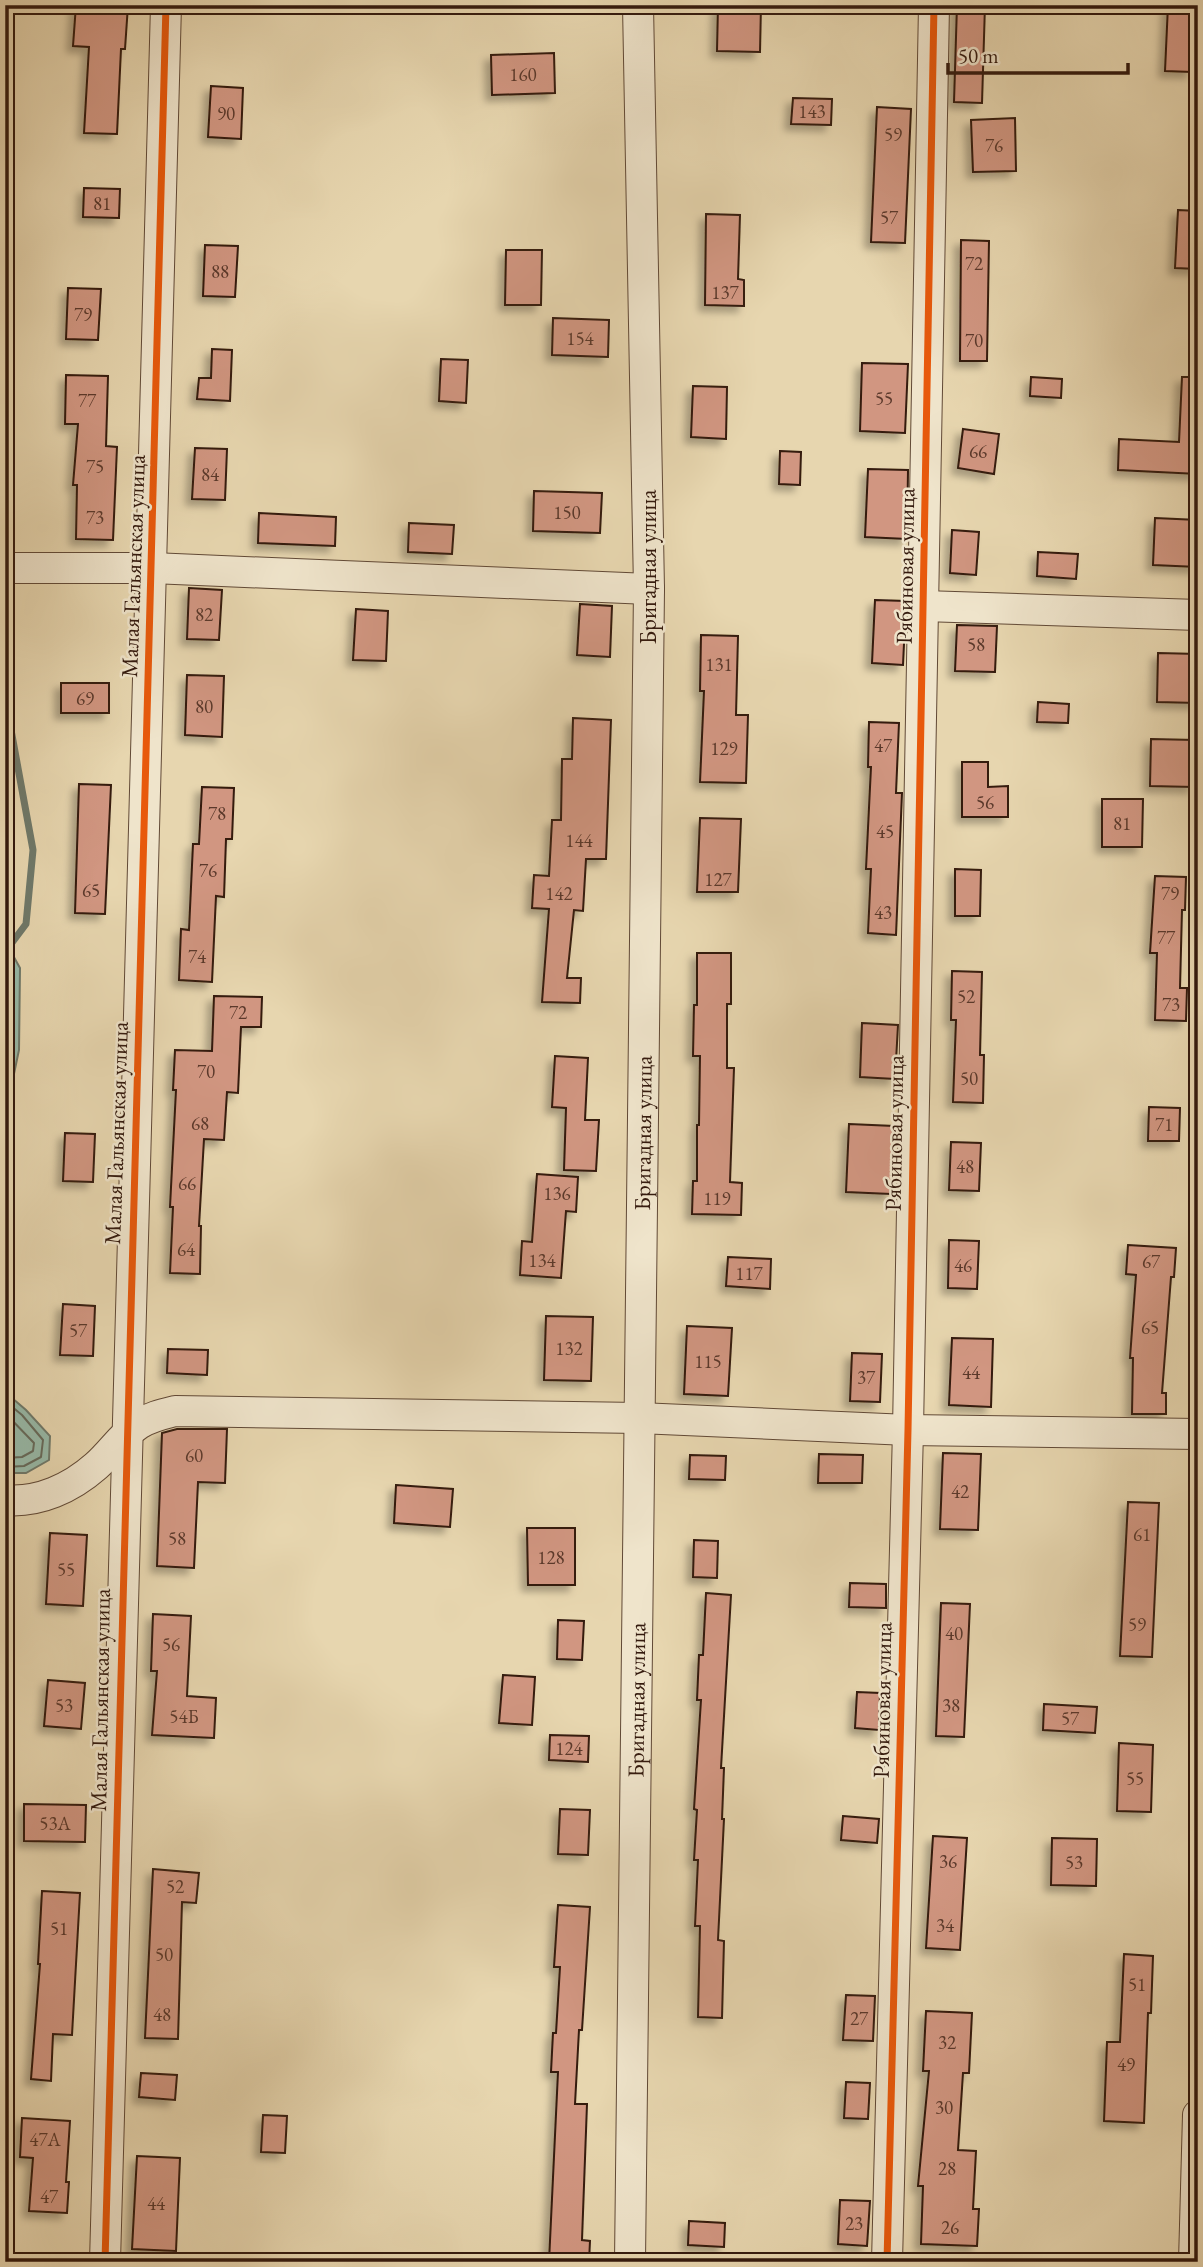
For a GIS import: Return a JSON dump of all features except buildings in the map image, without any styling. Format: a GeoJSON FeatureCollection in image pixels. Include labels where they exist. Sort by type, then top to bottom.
{"type":"FeatureCollection","features":[{"type":"Feature","properties":{"kind":"street","name":"Малая Гальянская улица"},"geometry":{"type":"LineString","coordinates":[[104,2262],[166,5]]}},
{"type":"Feature","properties":{"kind":"street","name":"Бригадная улица"},"geometry":{"type":"LineString","coordinates":[[630,2262],[649,589],[638,5]]}},
{"type":"Feature","properties":{"kind":"street","name":"Рябиновая улица"},"geometry":{"type":"LineString","coordinates":[[887,2262],[908,1430],[934,5]]}},
{"type":"Feature","properties":{"kind":"street"},"geometry":{"type":"LineString","coordinates":[[5,568],[152,568],[649,589]]}},
{"type":"Feature","properties":{"kind":"street"},"geometry":{"type":"LineString","coordinates":[[923,606],[1198,615]]}},
{"type":"Feature","properties":{"kind":"street"},"geometry":{"type":"LineString","coordinates":[[5,1500],[39,1498],[65,1488],[95,1467],[126,1434],[154,1416],[175,1411],[639,1418],[908,1430],[1198,1434]]}},
{"type":"Feature","properties":{"kind":"street"},"geometry":{"type":"LineString","coordinates":[[1194,2262],[1198,2115]]}},
{"type":"Feature","properties":{"kind":"water"},"geometry":{"type":"Polygon","coordinates":[[[5,941],[20,968],[19,1050],[5,1117],[5,941]]]}},
{"type":"Feature","properties":{"kind":"water"},"geometry":{"type":"Polygon","coordinates":[[[5,1392],[50,1436],[49,1460],[26,1473],[5,1473],[5,1392]]]}},
{"type":"Feature","properties":{"kind":"waterway"},"geometry":{"type":"LineString","coordinates":[[5,697],[33,850],[26,924],[5,952]]}},
{"type":"Feature","properties":{"kind":"cycle path"},"geometry":{"type":"LineString","coordinates":[[105,2262],[166,5]]}},
{"type":"Feature","properties":{"kind":"cycle path"},"geometry":{"type":"LineString","coordinates":[[887,2262],[908,1430],[934,5]]}}]}
